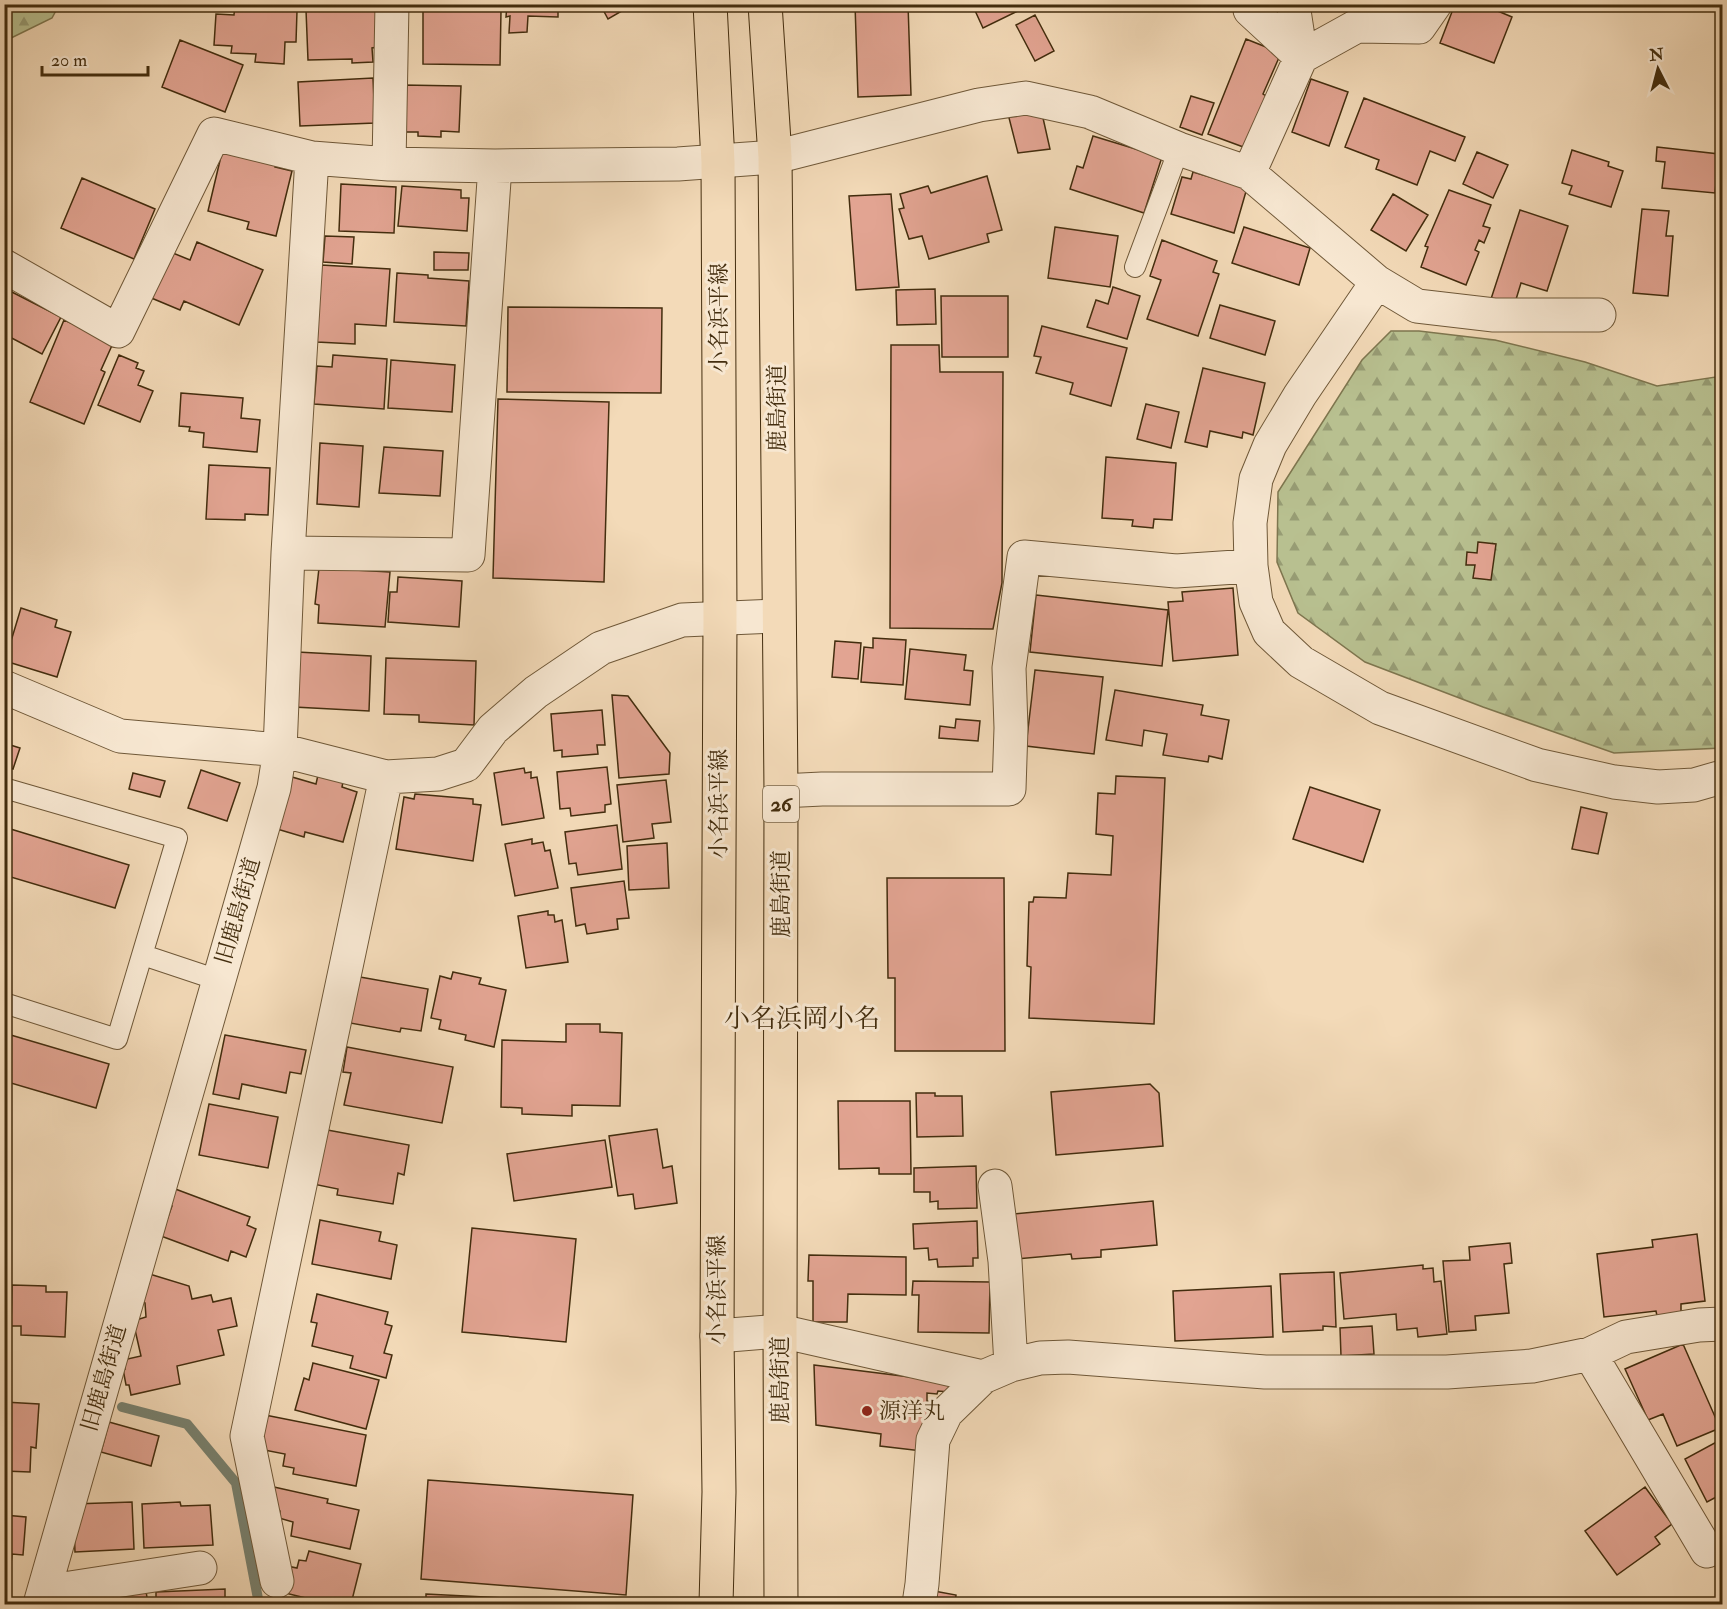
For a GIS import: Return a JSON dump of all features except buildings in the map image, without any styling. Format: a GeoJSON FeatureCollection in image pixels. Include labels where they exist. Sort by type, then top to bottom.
{"type":"FeatureCollection","features":[{"type":"Feature","properties":{"kind":"main road","name":"小名浜平線"},"geometry":{"type":"LineString","coordinates":[[710,4],[718,162],[720,617],[716,1605]]}},
{"type":"Feature","properties":{"kind":"main road","name":"鹿島街道"},"geometry":{"type":"LineString","coordinates":[[765,4],[775,157],[781,791],[781,1605]]}},
{"type":"Feature","properties":{"kind":"street"},"geometry":{"type":"LineString","coordinates":[[389,164],[392,4]]}},
{"type":"Feature","properties":{"kind":"street"},"geometry":{"type":"LineString","coordinates":[[1249,173],[1301,57],[1293,4]]}},
{"type":"Feature","properties":{"kind":"street"},"geometry":{"type":"LineString","coordinates":[[1301,57],[1357,26],[1419,27],[1435,4]]}},
{"type":"Feature","properties":{"kind":"street"},"geometry":{"type":"LineString","coordinates":[[1250,10],[1301,57]]}},
{"type":"Feature","properties":{"kind":"street"},"geometry":{"type":"LineString","coordinates":[[4,266],[118,331],[214,134],[312,158],[389,164],[495,166],[678,164],[775,157],[979,105],[1026,98],[1090,112],[1179,149],[1249,173],[1377,282],[1417,306],[1494,315],[1599,315]]}},
{"type":"Feature","properties":{"kind":"street","name":"旧鹿島街道"},"geometry":{"type":"LineString","coordinates":[[42,1598],[274,788],[280,750],[288,553],[312,158]]}},
{"type":"Feature","properties":{"kind":"street"},"geometry":{"type":"LineString","coordinates":[[288,553],[468,555],[495,166]]}},
{"type":"Feature","properties":{"kind":"street"},"geometry":{"type":"LineString","coordinates":[[1377,282],[1300,395],[1270,445],[1256,479],[1250,523],[1251,566],[1256,602],[1269,632],[1301,662],[1380,708],[1537,765],[1614,782],[1658,787],[1694,785],[1722,777]]}},
{"type":"Feature","properties":{"kind":"street"},"geometry":{"type":"LineString","coordinates":[[781,791],[1009,789],[1011,728],[1009,668],[1024,557],[1176,571],[1251,566]]}},
{"type":"Feature","properties":{"kind":"street"},"geometry":{"type":"LineString","coordinates":[[4,687],[120,736],[280,750],[386,777],[438,774],[466,765],[493,729],[536,692],[600,648],[682,620],[778,616]]}},
{"type":"Feature","properties":{"kind":"street"},"geometry":{"type":"LineString","coordinates":[[277,1581],[247,1436],[386,777]]}},
{"type":"Feature","properties":{"kind":"street"},"geometry":{"type":"LineString","coordinates":[[995,1186],[1005,1261],[997,1371]]}},
{"type":"Feature","properties":{"kind":"street"},"geometry":{"type":"LineString","coordinates":[[919,1605],[933,1440],[946,1413],[997,1371],[1040,1358],[1068,1357],[1265,1372],[1447,1372],[1532,1366],[1590,1354],[1626,1337],[1700,1325],[1722,1324]]}},
{"type":"Feature","properties":{"kind":"street"},"geometry":{"type":"LineString","coordinates":[[717,1336],[780,1331],[997,1371]]}},
{"type":"Feature","properties":{"kind":"street"},"geometry":{"type":"LineString","coordinates":[[1590,1354],[1707,1551]]}},
{"type":"Feature","properties":{"kind":"street"},"geometry":{"type":"LineString","coordinates":[[42,1598],[200,1568]]}},
{"type":"Feature","properties":{"kind":"lane"},"geometry":{"type":"LineString","coordinates":[[1135,267],[1179,149]]}},
{"type":"Feature","properties":{"kind":"lane"},"geometry":{"type":"LineString","coordinates":[[4,788],[177,838],[117,1039],[4,1004]]}},
{"type":"Feature","properties":{"kind":"lane"},"geometry":{"type":"LineString","coordinates":[[143,955],[218,980]]}},
{"type":"Feature","properties":{"kind":"green space"},"geometry":{"type":"Polygon","coordinates":[[[5,4],[59,5],[52,18],[5,41],[5,4]]]}},
{"type":"Feature","properties":{"kind":"green space"},"geometry":{"type":"Polygon","coordinates":[[[1391,331],[1419,331],[1495,340],[1585,362],[1657,386],[1722,376],[1722,748],[1614,753],[1365,662],[1298,613],[1277,562],[1278,492],[1362,360],[1391,331]]]}},
{"type":"Feature","properties":{"kind":"waterway"},"geometry":{"type":"LineString","coordinates":[[122,1407],[187,1424],[236,1483],[259,1604]]}},
{"type":"Feature","properties":{"kind":"place","name":"源洋丸"},"geometry":{"type":"Point","coordinates":[867,1411]}},
{"type":"Feature","properties":{"kind":"district","name":"小名浜岡小名"},"geometry":{"type":"Point","coordinates":[802,1019]}}]}
